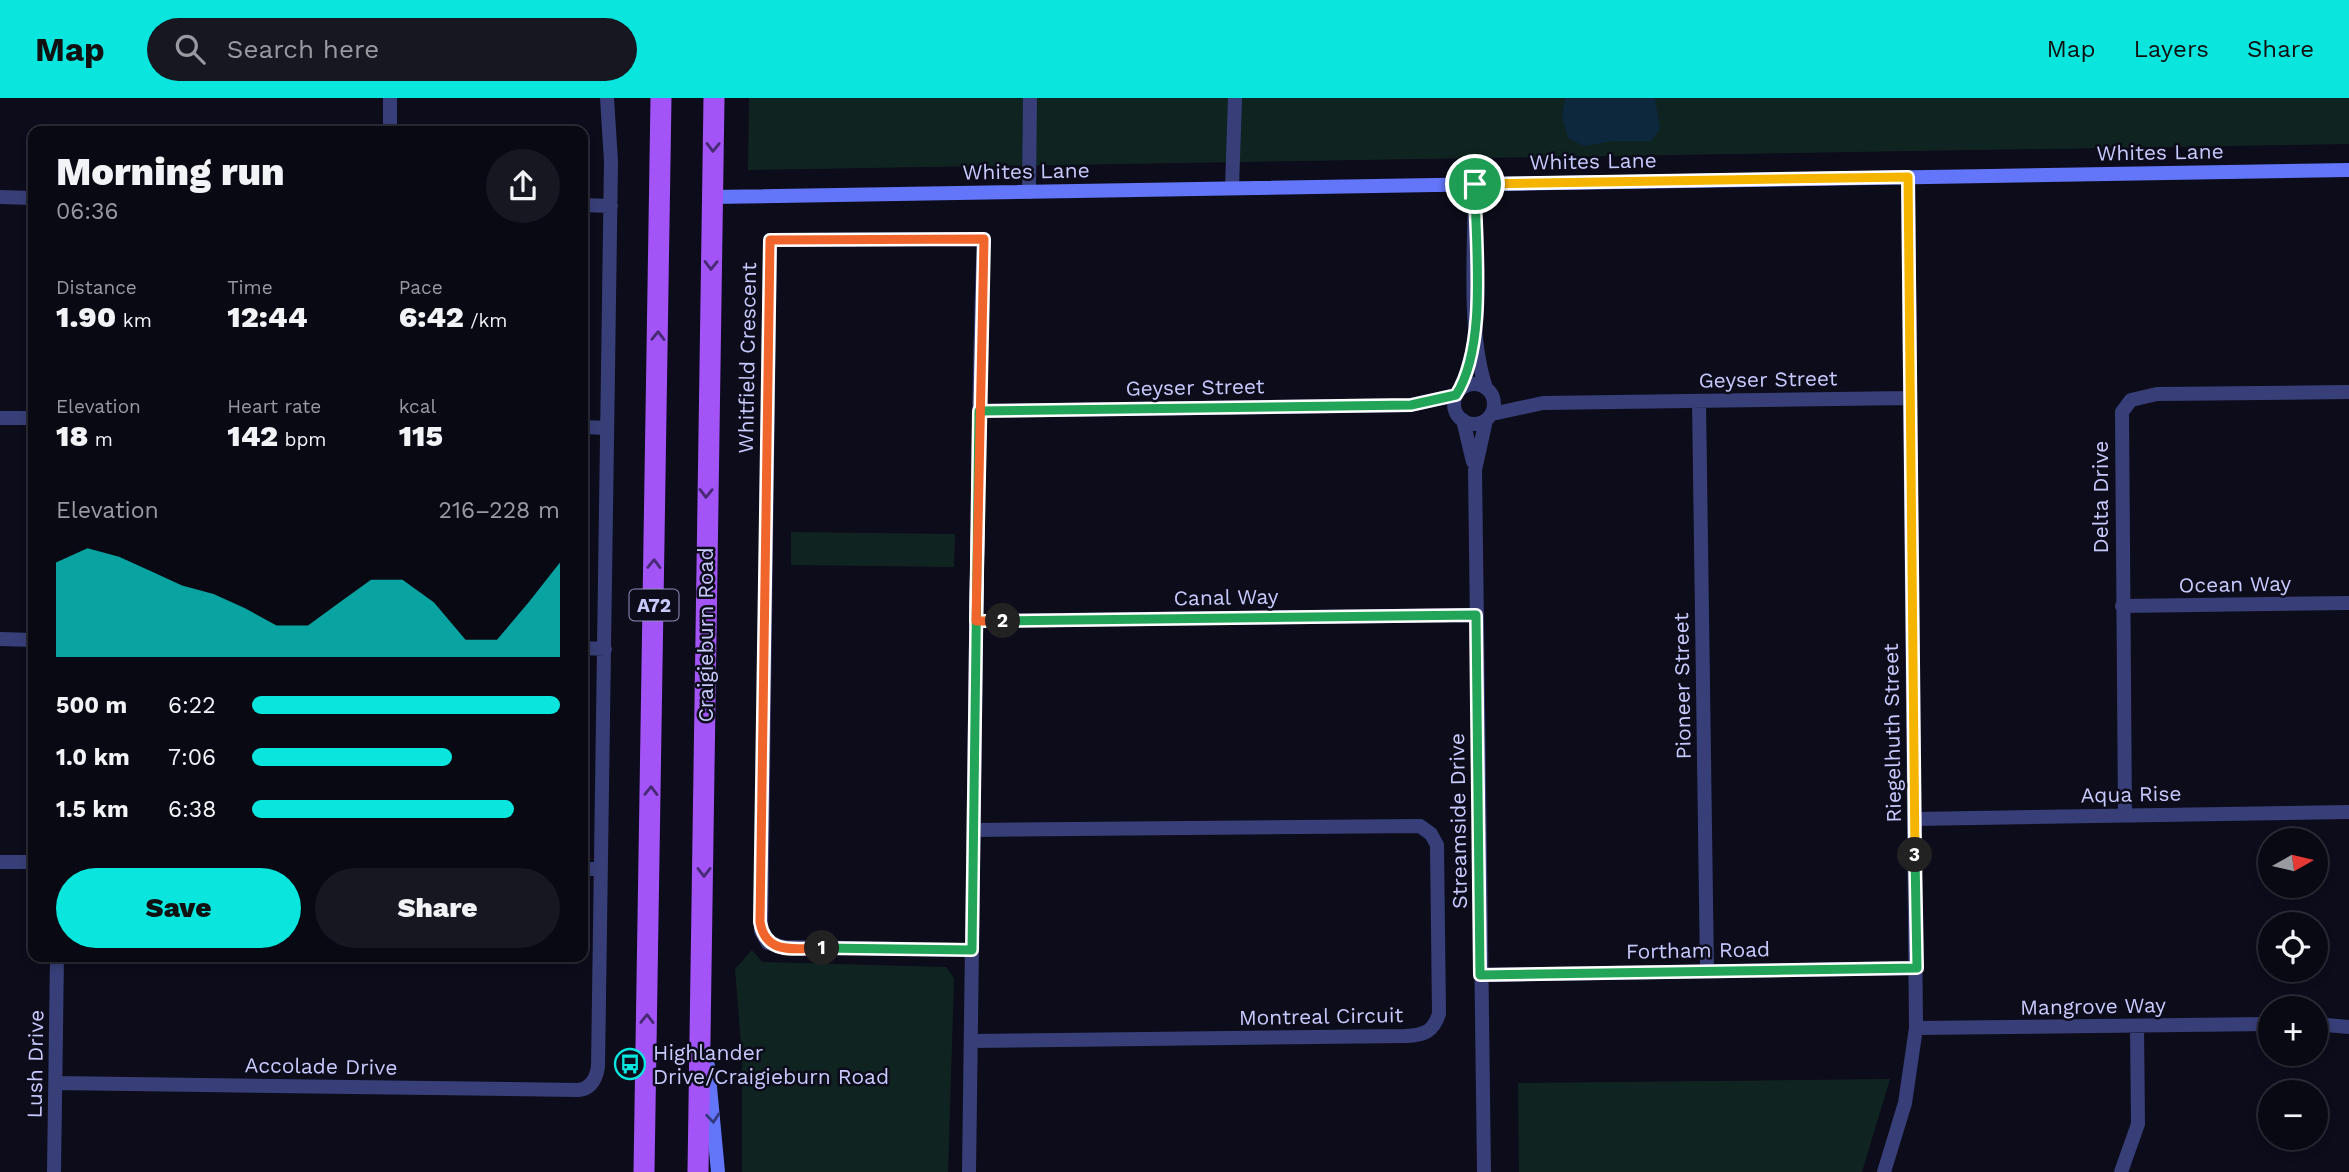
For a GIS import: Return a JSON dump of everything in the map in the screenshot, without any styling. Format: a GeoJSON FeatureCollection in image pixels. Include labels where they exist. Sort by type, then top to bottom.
{"type":"FeatureCollection","features":[{"type":"Feature","properties":{"kind":"main road","name":"A72"},"geometry":{"type":"LineString","coordinates":[[644,1172],[661,98]]}},
{"type":"Feature","properties":{"kind":"main road","name":"Craigieburn Road"},"geometry":{"type":"LineString","coordinates":[[698,1172],[702,1002],[704,608],[714,98]]}},
{"type":"Feature","properties":{"kind":"street"},"geometry":{"type":"LineString","coordinates":[[390,98],[390,126]]}},
{"type":"Feature","properties":{"kind":"street"},"geometry":{"type":"LineString","coordinates":[[588,869],[601,869],[611,206],[611,141],[607,98]]}},
{"type":"Feature","properties":{"kind":"street"},"geometry":{"type":"LineString","coordinates":[[1029,192],[1030,98]]}},
{"type":"Feature","properties":{"kind":"street"},"geometry":{"type":"LineString","coordinates":[[1231,188],[1235,98]]}},
{"type":"Feature","properties":{"kind":"street","name":"Whites Lane"},"geometry":{"type":"LineString","coordinates":[[712,197],[2349,170]]}},
{"type":"Feature","properties":{"kind":"street","name":"Riegelhuth Street"},"geometry":{"type":"LineString","coordinates":[[1884,1172],[1905,1103],[1916,1028],[1908,177]]}},
{"type":"Feature","properties":{"kind":"street"},"geometry":{"type":"LineString","coordinates":[[1475,184],[1476,334],[1479,369],[1494,404],[1489,417],[1474,424],[1460,417],[1459,391],[1476,334]]}},
{"type":"Feature","properties":{"kind":"street"},"geometry":{"type":"LineString","coordinates":[[0,197],[28,198]]}},
{"type":"Feature","properties":{"kind":"street"},"geometry":{"type":"LineString","coordinates":[[588,205],[611,206]]}},
{"type":"Feature","properties":{"kind":"street","name":"Whitfield Crescent"},"geometry":{"type":"LineString","coordinates":[[969,1172],[974,830],[979,411],[984,239],[770,240],[761,931],[768,943],[784,947],[972,950]]}},
{"type":"Feature","properties":{"kind":"street"},"geometry":{"type":"LineString","coordinates":[[1459,391],[1474,384],[1489,391]]}},
{"type":"Feature","properties":{"kind":"street","name":"Geyser Street"},"geometry":{"type":"LineString","coordinates":[[1411,405],[1459,391]]}},
{"type":"Feature","properties":{"kind":"street","name":"Geyser Street"},"geometry":{"type":"LineString","coordinates":[[1489,391],[1543,403],[1909,398]]}},
{"type":"Feature","properties":{"kind":"street","name":"Delta Drive"},"geometry":{"type":"LineString","coordinates":[[2125,815],[2122,412],[2131,400],[2157,394],[2349,392]]}},
{"type":"Feature","properties":{"kind":"street","name":"Pioneer Street"},"geometry":{"type":"LineString","coordinates":[[1699,401],[1707,971]]}},
{"type":"Feature","properties":{"kind":"street","name":"Geyser Street"},"geometry":{"type":"LineString","coordinates":[[1489,417],[1543,403]]}},
{"type":"Feature","properties":{"kind":"street","name":"Geyser Street"},"geometry":{"type":"LineString","coordinates":[[979,411],[1411,405],[1460,417]]}},
{"type":"Feature","properties":{"kind":"street","name":"Streamside Drive"},"geometry":{"type":"LineString","coordinates":[[1460,417],[1475,470]]}},
{"type":"Feature","properties":{"kind":"street","name":"Streamside Drive"},"geometry":{"type":"LineString","coordinates":[[1484,1172],[1475,470],[1489,417]]}},
{"type":"Feature","properties":{"kind":"street"},"geometry":{"type":"LineString","coordinates":[[0,418],[28,418]]}},
{"type":"Feature","properties":{"kind":"street"},"geometry":{"type":"LineString","coordinates":[[588,427],[607,428]]}},
{"type":"Feature","properties":{"kind":"street","name":"Ocean Way"},"geometry":{"type":"LineString","coordinates":[[2122,606],[2349,603]]}},
{"type":"Feature","properties":{"kind":"street","name":"Canal Way"},"geometry":{"type":"LineString","coordinates":[[976,621],[1476,615]]}},
{"type":"Feature","properties":{"kind":"street"},"geometry":{"type":"LineString","coordinates":[[0,639],[28,640]]}},
{"type":"Feature","properties":{"kind":"street"},"geometry":{"type":"LineString","coordinates":[[588,648],[605,649]]}},
{"type":"Feature","properties":{"kind":"street","name":"Aqua Rise"},"geometry":{"type":"LineString","coordinates":[[1914,819],[2349,812]]}},
{"type":"Feature","properties":{"kind":"street","name":"Montreal Circuit"},"geometry":{"type":"LineString","coordinates":[[971,1041],[1418,1035],[1432,1028],[1437,1020],[1439,994],[1437,845],[1431,834],[1420,826],[974,830]]}},
{"type":"Feature","properties":{"kind":"street"},"geometry":{"type":"LineString","coordinates":[[0,862],[28,862]]}},
{"type":"Feature","properties":{"kind":"street","name":"Accolade Drive"},"geometry":{"type":"LineString","coordinates":[[56,1083],[553,1090],[586,1088],[595,1079],[598,1067],[601,869]]}},
{"type":"Feature","properties":{"kind":"street","name":"Lush Drive"},"geometry":{"type":"LineString","coordinates":[[54,1172],[57,962]]}},
{"type":"Feature","properties":{"kind":"street","name":"Fortham Road"},"geometry":{"type":"LineString","coordinates":[[1480,975],[1917,968]]}},
{"type":"Feature","properties":{"kind":"street"},"geometry":{"type":"LineString","coordinates":[[702,1002],[718,1172]]}},
{"type":"Feature","properties":{"kind":"street","name":"Mangrove Way"},"geometry":{"type":"LineString","coordinates":[[1916,1028],[2258,1024]]}},
{"type":"Feature","properties":{"kind":"street"},"geometry":{"type":"LineString","coordinates":[[2328,1025],[2349,1027]]}},
{"type":"Feature","properties":{"kind":"street"},"geometry":{"type":"LineString","coordinates":[[2122,1172],[2138,1124],[2137,1026]]}},
{"type":"Feature","properties":{"kind":"green space"},"geometry":{"type":"Polygon","coordinates":[[[749,98],[2349,98],[2349,144],[748,170],[749,98]]]}},
{"type":"Feature","properties":{"kind":"green space"},"geometry":{"type":"Polygon","coordinates":[[[791,532],[955,534],[954,567],[791,565],[791,532]]]}},
{"type":"Feature","properties":{"kind":"green space"},"geometry":{"type":"Polygon","coordinates":[[[752,950],[762,962],[946,967],[954,978],[948,1172],[742,1172],[742,1055],[735,969],[752,950]]]}},
{"type":"Feature","properties":{"kind":"green space"},"geometry":{"type":"Polygon","coordinates":[[[1890,1079],[1862,1172],[1519,1172],[1518,1083],[1890,1079]]]}},
{"type":"Feature","properties":{"kind":"water"},"geometry":{"type":"Polygon","coordinates":[[[1565,98],[1655,98],[1660,129],[1651,141],[1613,141],[1584,146],[1568,138],[1562,116],[1565,98]]]}},
{"type":"Feature","properties":{"kind":"place","name":"Highlander Drive/Craigieburn Road"},"geometry":{"type":"Point","coordinates":[630,1064]}},
{"type":"Feature","properties":{"kind":"route"},"geometry":{"type":"LineString","coordinates":[[1475,184],[1476,334],[1469,368],[1462,388],[1456,395],[1411,405],[979,411],[979,430],[976,621],[972,950],[784,947],[768,943],[761,931],[760,922],[770,240],[984,239],[980,330],[976,621],[1476,615],[1480,975],[1917,968],[1908,177],[1475,184]]}}]}
